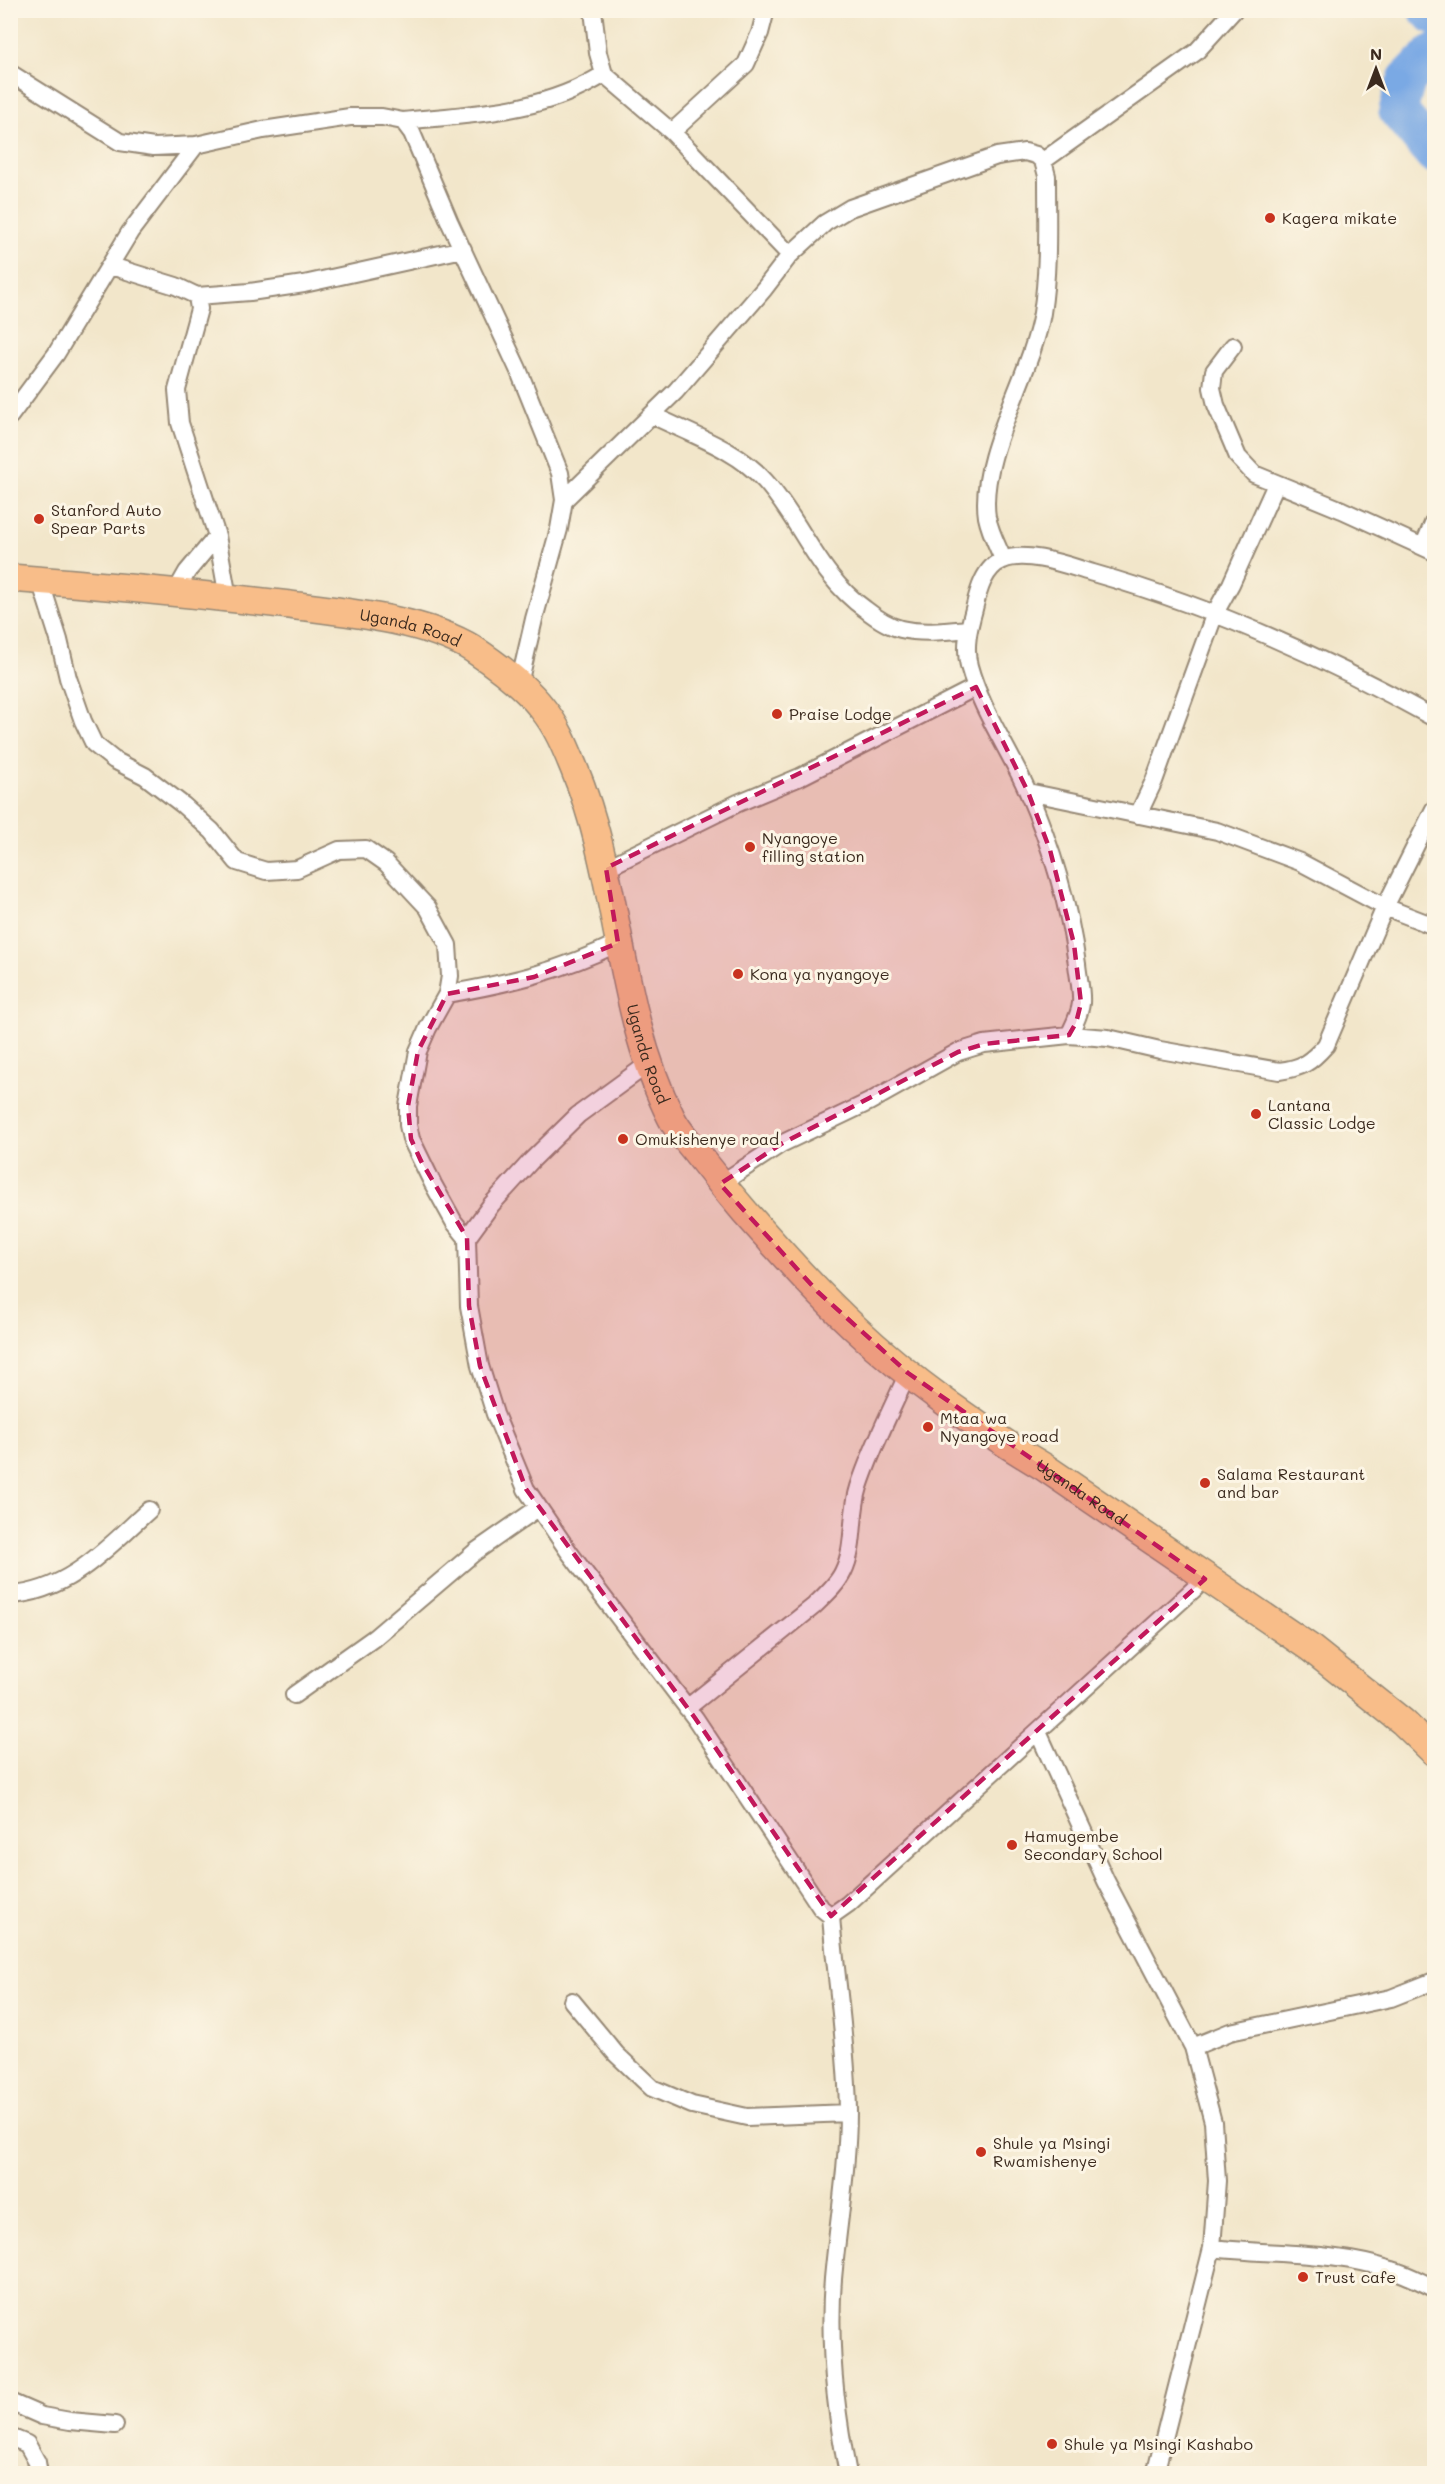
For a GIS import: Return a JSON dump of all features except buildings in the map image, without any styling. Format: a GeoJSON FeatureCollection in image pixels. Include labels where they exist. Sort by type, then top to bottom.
{"type":"FeatureCollection","features":[{"type":"Feature","properties":{"kind":"main road","name":"Uganda Road"},"geometry":{"type":"LineString","coordinates":[[10,578],[228,598],[369,616],[422,628],[471,648],[519,684],[541,706],[559,732],[589,803],[606,868],[618,943],[648,1064],[672,1121],[720,1184],[818,1292],[857,1331],[908,1373],[1011,1448],[1044,1467],[1309,1647],[1403,1722],[1434,1752]]}},
{"type":"Feature","properties":{"kind":"street"},"geometry":{"type":"LineString","coordinates":[[593,10],[598,53],[604,74],[672,132],[790,255]]}},
{"type":"Feature","properties":{"kind":"street"},"geometry":{"type":"LineString","coordinates":[[672,132],[746,64],[760,33],[766,10]]}},
{"type":"Feature","properties":{"kind":"street"},"geometry":{"type":"LineString","coordinates":[[1042,161],[1196,52],[1234,10]]}},
{"type":"Feature","properties":{"kind":"street"},"geometry":{"type":"LineString","coordinates":[[10,73],[120,142],[154,147],[196,145],[263,130],[350,117],[382,117],[403,121],[525,106],[557,98],[583,88],[604,74]]}},
{"type":"Feature","properties":{"kind":"street"},"geometry":{"type":"LineString","coordinates":[[403,121],[412,133],[543,427],[560,473],[564,500],[559,529],[519,684]]}},
{"type":"Feature","properties":{"kind":"street"},"geometry":{"type":"LineString","coordinates":[[10,416],[56,354],[146,209],[196,145]]}},
{"type":"Feature","properties":{"kind":"street"},"geometry":{"type":"LineString","coordinates":[[564,500],[652,415],[764,289],[790,255],[825,223],[850,208],[996,156],[1024,152],[1036,155],[1042,161],[1047,176],[1046,267],[1041,315],[1002,434],[987,493],[990,529],[1003,559]]}},
{"type":"Feature","properties":{"kind":"street"},"geometry":{"type":"LineString","coordinates":[[111,266],[176,286],[197,296],[250,292],[304,284],[463,249]]}},
{"type":"Feature","properties":{"kind":"street"},"geometry":{"type":"LineString","coordinates":[[197,296],[199,309],[177,390],[180,423],[217,536],[228,598]]}},
{"type":"Feature","properties":{"kind":"street"},"geometry":{"type":"LineString","coordinates":[[1233,346],[1214,371],[1212,388],[1216,405],[1238,457],[1254,474],[1342,510],[1429,550],[1434,521]]}},
{"type":"Feature","properties":{"kind":"street"},"geometry":{"type":"LineString","coordinates":[[652,415],[748,464],[766,481],[780,500],[836,585],[876,618],[900,629],[936,631],[969,629]]}},
{"type":"Feature","properties":{"kind":"street"},"geometry":{"type":"LineString","coordinates":[[1138,815],[1154,781],[1215,613],[1231,584],[1276,484]]}},
{"type":"Feature","properties":{"kind":"street"},"geometry":{"type":"LineString","coordinates":[[175,593],[187,572],[217,536]]}},
{"type":"Feature","properties":{"kind":"street"},"geometry":{"type":"LineString","coordinates":[[1069,1035],[1076,1023],[1081,1003],[1074,944],[1066,906],[1050,850],[1028,792],[976,687],[968,663],[969,629],[978,593],[990,568],[1003,559],[1029,557],[1061,563],[1215,613],[1321,660],[1434,718]]}},
{"type":"Feature","properties":{"kind":"street"},"geometry":{"type":"LineString","coordinates":[[40,580],[83,721],[94,744],[114,760],[146,776],[183,805],[212,831],[237,862],[266,871],[297,869],[339,850],[366,849],[386,863],[428,908],[448,945],[450,959],[447,994],[418,1051],[410,1087],[408,1125],[411,1139],[432,1185],[454,1222],[467,1238],[469,1306],[480,1366],[495,1414],[526,1489],[538,1508],[687,1708],[821,1908],[831,1916],[843,2021],[848,2113],[842,2208],[833,2280],[831,2335],[835,2401],[848,2474]]}},
{"type":"Feature","properties":{"kind":"street"},"geometry":{"type":"LineString","coordinates":[[606,868],[738,803],[800,777],[976,687]]}},
{"type":"Feature","properties":{"kind":"street"},"geometry":{"type":"LineString","coordinates":[[1028,792],[1217,831],[1300,862],[1385,907],[1434,926]]}},
{"type":"Feature","properties":{"kind":"street"},"geometry":{"type":"LineString","coordinates":[[720,1184],[781,1144],[890,1091],[958,1052],[984,1044],[1069,1035],[1108,1038],[1254,1068],[1278,1071],[1295,1069],[1312,1060],[1326,1045],[1385,907],[1434,809]]}},
{"type":"Feature","properties":{"kind":"street"},"geometry":{"type":"LineString","coordinates":[[447,994],[534,977],[567,966],[618,943]]}},
{"type":"Feature","properties":{"kind":"street"},"geometry":{"type":"LineString","coordinates":[[467,1238],[492,1205],[531,1161],[578,1115],[648,1064]]}},
{"type":"Feature","properties":{"kind":"street"},"geometry":{"type":"LineString","coordinates":[[687,1708],[814,1606],[832,1588],[843,1572],[849,1554],[853,1503],[872,1451],[908,1373]]}},
{"type":"Feature","properties":{"kind":"street"},"geometry":{"type":"LineString","coordinates":[[294,1695],[374,1638],[475,1551],[538,1508]]}},
{"type":"Feature","properties":{"kind":"street"},"geometry":{"type":"LineString","coordinates":[[10,1595],[60,1583],[94,1561],[149,1510]]}},
{"type":"Feature","properties":{"kind":"street"},"geometry":{"type":"LineString","coordinates":[[831,1916],[887,1870],[1206,1579]]}},
{"type":"Feature","properties":{"kind":"street"},"geometry":{"type":"LineString","coordinates":[[1038,1732],[1106,1881],[1193,2047],[1213,2122],[1217,2181],[1212,2248],[1155,2474]]}},
{"type":"Feature","properties":{"kind":"street"},"geometry":{"type":"LineString","coordinates":[[1193,2047],[1230,2032],[1391,1998],[1434,1981]]}},
{"type":"Feature","properties":{"kind":"street"},"geometry":{"type":"LineString","coordinates":[[572,2001],[616,2054],[652,2088],[692,2105],[747,2117],[848,2113]]}},
{"type":"Feature","properties":{"kind":"street"},"geometry":{"type":"LineString","coordinates":[[1212,2248],[1335,2259],[1373,2265],[1405,2274],[1434,2288]]}},
{"type":"Feature","properties":{"kind":"street"},"geometry":{"type":"LineString","coordinates":[[10,2402],[42,2416],[115,2425]]}},
{"type":"Feature","properties":{"kind":"street"},"geometry":{"type":"LineString","coordinates":[[10,2437],[27,2444],[37,2463],[39,2474]]}},
{"type":"Feature","properties":{"kind":"highlighted area"},"geometry":{"type":"Polygon","coordinates":[[[976,687],[1028,792],[1050,850],[1074,944],[1081,1003],[1076,1023],[1069,1035],[984,1044],[958,1052],[781,1144],[720,1184],[818,1292],[908,1373],[1205,1579],[831,1916],[695,1718],[526,1489],[480,1366],[469,1306],[467,1238],[421,1161],[411,1139],[408,1106],[418,1051],[447,994],[534,977],[618,943],[606,868],[976,687]]]}},
{"type":"Feature","properties":{"kind":"waterway"},"geometry":{"type":"LineString","coordinates":[[1428,10],[1434,15]]}},
{"type":"Feature","properties":{"kind":"waterway"},"geometry":{"type":"LineString","coordinates":[[1434,53],[1407,79],[1398,111],[1434,154]]}},
{"type":"Feature","properties":{"kind":"place","name":"Kagera mikate"},"geometry":{"type":"Point","coordinates":[1270,218]}},
{"type":"Feature","properties":{"kind":"place","name":"Stanford Auto Spear Parts"},"geometry":{"type":"Point","coordinates":[39,519]}},
{"type":"Feature","properties":{"kind":"place","name":"Praise Lodge"},"geometry":{"type":"Point","coordinates":[777,714]}},
{"type":"Feature","properties":{"kind":"place","name":"Nyangoye filling station"},"geometry":{"type":"Point","coordinates":[750,847]}},
{"type":"Feature","properties":{"kind":"place","name":"Kona ya nyangoye"},"geometry":{"type":"Point","coordinates":[738,974]}},
{"type":"Feature","properties":{"kind":"place","name":"Lantana Classic Lodge"},"geometry":{"type":"Point","coordinates":[1256,1114]}},
{"type":"Feature","properties":{"kind":"place","name":"Omukishenye road"},"geometry":{"type":"Point","coordinates":[623,1139]}},
{"type":"Feature","properties":{"kind":"place","name":"Mtaa wa Nyangoye road"},"geometry":{"type":"Point","coordinates":[928,1427]}},
{"type":"Feature","properties":{"kind":"place","name":"Salama Restaurant and bar"},"geometry":{"type":"Point","coordinates":[1205,1483]}},
{"type":"Feature","properties":{"kind":"place","name":"Hamugembe Secondary School"},"geometry":{"type":"Point","coordinates":[1012,1845]}},
{"type":"Feature","properties":{"kind":"place","name":"Shule ya Msingi Rwamishenye"},"geometry":{"type":"Point","coordinates":[981,2152]}},
{"type":"Feature","properties":{"kind":"place","name":"Trust cafe"},"geometry":{"type":"Point","coordinates":[1303,2277]}},
{"type":"Feature","properties":{"kind":"place","name":"Shule ya Msingi Kashabo"},"geometry":{"type":"Point","coordinates":[1052,2444]}}]}
